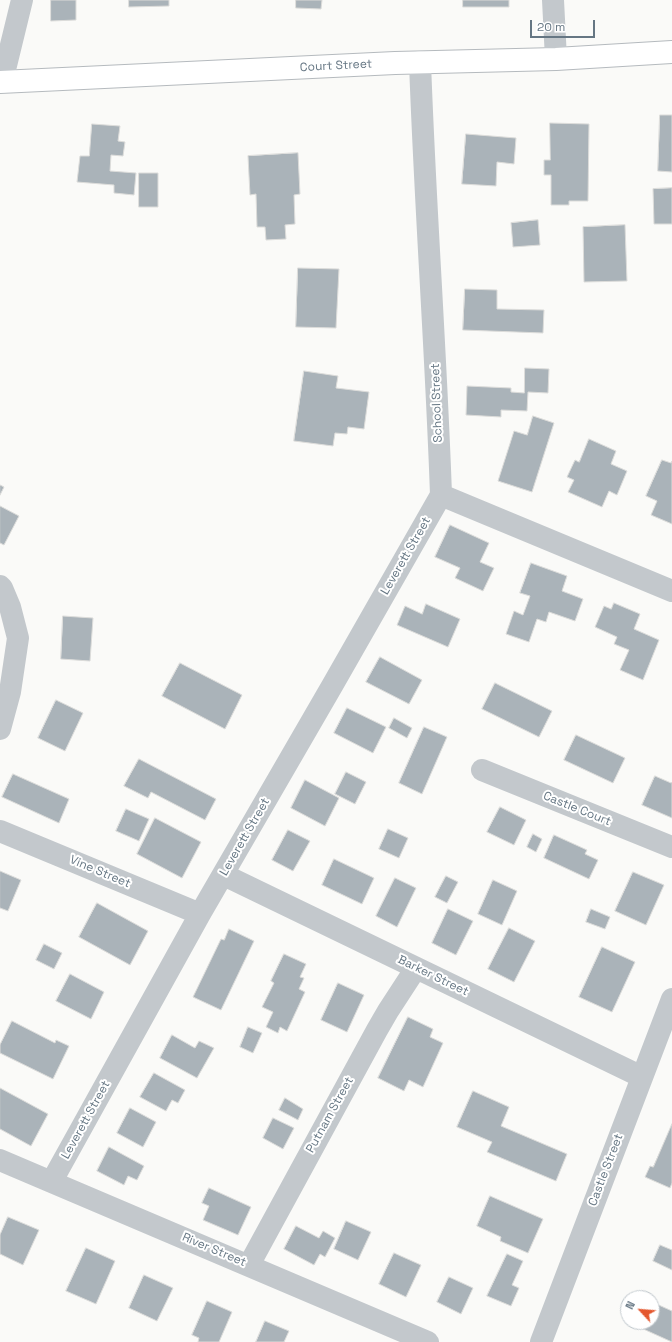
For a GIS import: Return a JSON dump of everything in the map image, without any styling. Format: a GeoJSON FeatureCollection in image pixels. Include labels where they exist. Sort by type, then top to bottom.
{"type":"FeatureCollection","features":[{"type":"Feature","properties":{"kind":"main road","name":"Court Street"},"geometry":{"type":"LineString","coordinates":[[1,82],[420,62],[556,59],[672,52]]}},
{"type":"Feature","properties":{"kind":"street"},"geometry":{"type":"LineString","coordinates":[[1,82],[22,0]]}},
{"type":"Feature","properties":{"kind":"street"},"geometry":{"type":"LineString","coordinates":[[553,0],[556,59]]}},
{"type":"Feature","properties":{"kind":"street","name":"School Street"},"geometry":{"type":"LineString","coordinates":[[420,62],[441,494]]}},
{"type":"Feature","properties":{"kind":"street"},"geometry":{"type":"LineString","coordinates":[[441,494],[672,591]]}},
{"type":"Feature","properties":{"kind":"street","name":"Leverett Street"},"geometry":{"type":"LineString","coordinates":[[52,1182],[200,914],[441,494]]}},
{"type":"Feature","properties":{"kind":"street"},"geometry":{"type":"LineString","coordinates":[[0,586],[10,607],[18,638],[10,692],[0,729]]}},
{"type":"Feature","properties":{"kind":"street","name":"Castle Court"},"geometry":{"type":"LineString","coordinates":[[482,770],[672,847]]}},
{"type":"Feature","properties":{"kind":"street","name":"Vine Street"},"geometry":{"type":"LineString","coordinates":[[0,831],[200,914]]}},
{"type":"Feature","properties":{"kind":"street","name":"Barker Street"},"geometry":{"type":"LineString","coordinates":[[224,874],[642,1077]]}},
{"type":"Feature","properties":{"kind":"street","name":"Putnam Street"},"geometry":{"type":"LineString","coordinates":[[249,1265],[377,1030],[416,968]]}},
{"type":"Feature","properties":{"kind":"street","name":"Castle Street"},"geometry":{"type":"LineString","coordinates":[[541,1342],[672,999]]}},
{"type":"Feature","properties":{"kind":"street","name":"River Street"},"geometry":{"type":"LineString","coordinates":[[0,1160],[428,1342]]}},
{"type":"Feature","properties":{"kind":"building"},"geometry":{"type":"Polygon","coordinates":[[[51,0],[76,0],[76,20],[51,21],[51,0]]]}},
{"type":"Feature","properties":{"kind":"building"},"geometry":{"type":"Polygon","coordinates":[[[129,0],[169,0],[169,6],[129,7],[129,0]]]}},
{"type":"Feature","properties":{"kind":"building"},"geometry":{"type":"Polygon","coordinates":[[[296,0],[322,0],[321,9],[296,8],[296,0]]]}},
{"type":"Feature","properties":{"kind":"building"},"geometry":{"type":"Polygon","coordinates":[[[463,0],[509,0],[509,7],[463,7],[463,0]]]}},
{"type":"Feature","properties":{"kind":"building"},"geometry":{"type":"Polygon","coordinates":[[[660,115],[672,115],[672,172],[658,171],[660,115]]]}},
{"type":"Feature","properties":{"kind":"building"},"geometry":{"type":"Polygon","coordinates":[[[550,123],[589,124],[588,201],[569,201],[569,205],[551,205],[551,175],[544,175],[544,160],[550,160],[550,123]]]}},
{"type":"Feature","properties":{"kind":"building"},"geometry":{"type":"Polygon","coordinates":[[[92,124],[120,126],[118,141],[125,142],[123,156],[111,155],[110,171],[136,173],[134,195],[114,193],[114,185],[77,182],[80,156],[89,156],[92,124]]]}},
{"type":"Feature","properties":{"kind":"building"},"geometry":{"type":"Polygon","coordinates":[[[466,134],[516,138],[514,164],[497,162],[496,186],[462,184],[466,134]]]}},
{"type":"Feature","properties":{"kind":"building"},"geometry":{"type":"Polygon","coordinates":[[[298,153],[300,194],[294,195],[295,224],[285,225],[286,239],[266,240],[265,227],[257,227],[256,194],[250,195],[248,156],[298,153]]]}},
{"type":"Feature","properties":{"kind":"building"},"geometry":{"type":"Polygon","coordinates":[[[139,173],[158,173],[158,207],[139,207],[139,173]]]}},
{"type":"Feature","properties":{"kind":"building"},"geometry":{"type":"Polygon","coordinates":[[[672,188],[672,224],[654,224],[653,189],[672,188]]]}},
{"type":"Feature","properties":{"kind":"building"},"geometry":{"type":"Polygon","coordinates":[[[538,220],[540,245],[513,247],[511,223],[538,220]]]}},
{"type":"Feature","properties":{"kind":"building"},"geometry":{"type":"Polygon","coordinates":[[[625,225],[627,281],[584,282],[583,227],[625,225]]]}},
{"type":"Feature","properties":{"kind":"building"},"geometry":{"type":"Polygon","coordinates":[[[298,268],[339,269],[336,328],[296,327],[298,268]]]}},
{"type":"Feature","properties":{"kind":"building"},"geometry":{"type":"Polygon","coordinates":[[[465,289],[497,290],[497,309],[544,310],[543,333],[463,330],[465,289]]]}},
{"type":"Feature","properties":{"kind":"building"},"geometry":{"type":"Polygon","coordinates":[[[525,368],[549,369],[548,393],[528,392],[527,411],[501,410],[501,417],[466,415],[467,386],[511,388],[511,392],[524,393],[525,368]]]}},
{"type":"Feature","properties":{"kind":"building"},"geometry":{"type":"Polygon","coordinates":[[[304,371],[338,376],[336,388],[369,392],[364,429],[348,427],[347,434],[335,433],[333,446],[294,441],[304,371]]]}},
{"type":"Feature","properties":{"kind":"building"},"geometry":{"type":"Polygon","coordinates":[[[533,416],[554,423],[532,492],[498,481],[514,431],[527,435],[533,416]]]}},
{"type":"Feature","properties":{"kind":"building"},"geometry":{"type":"Polygon","coordinates":[[[589,439],[616,451],[611,464],[627,471],[617,495],[609,491],[602,507],[568,492],[574,480],[567,477],[575,460],[579,462],[589,439]]]}},
{"type":"Feature","properties":{"kind":"building"},"geometry":{"type":"Polygon","coordinates":[[[662,460],[671,463],[672,461],[672,524],[651,515],[657,501],[646,496],[662,460]]]}},
{"type":"Feature","properties":{"kind":"building"},"geometry":{"type":"Polygon","coordinates":[[[0,485],[4,487],[0,495],[0,485]]]}},
{"type":"Feature","properties":{"kind":"building"},"geometry":{"type":"Polygon","coordinates":[[[0,506],[19,516],[4,545],[0,543],[0,506]]]}},
{"type":"Feature","properties":{"kind":"building"},"geometry":{"type":"Polygon","coordinates":[[[450,525],[489,543],[480,562],[494,568],[483,591],[455,578],[460,568],[435,557],[450,525]]]}},
{"type":"Feature","properties":{"kind":"building"},"geometry":{"type":"Polygon","coordinates":[[[531,563],[567,576],[562,591],[583,599],[575,621],[549,612],[546,622],[537,619],[529,642],[506,634],[514,611],[523,615],[530,596],[520,593],[531,563]]]}},
{"type":"Feature","properties":{"kind":"building"},"geometry":{"type":"Polygon","coordinates":[[[614,603],[640,614],[634,629],[659,640],[643,680],[620,670],[629,650],[614,644],[617,637],[595,627],[604,606],[611,609],[614,603]]]}},
{"type":"Feature","properties":{"kind":"building"},"geometry":{"type":"Polygon","coordinates":[[[426,604],[460,619],[448,647],[397,625],[405,606],[422,614],[426,604]]]}},
{"type":"Feature","properties":{"kind":"building"},"geometry":{"type":"Polygon","coordinates":[[[63,616],[93,618],[90,661],[61,659],[63,616]]]}},
{"type":"Feature","properties":{"kind":"building"},"geometry":{"type":"Polygon","coordinates":[[[380,657],[422,680],[409,704],[366,682],[380,657]]]}},
{"type":"Feature","properties":{"kind":"building"},"geometry":{"type":"Polygon","coordinates":[[[180,663],[242,695],[225,729],[162,696],[180,663]]]}},
{"type":"Feature","properties":{"kind":"building"},"geometry":{"type":"Polygon","coordinates":[[[495,683],[552,711],[539,737],[482,709],[495,683]]]}},
{"type":"Feature","properties":{"kind":"building"},"geometry":{"type":"Polygon","coordinates":[[[56,700],[83,713],[65,751],[38,738],[56,700]]]}},
{"type":"Feature","properties":{"kind":"building"},"geometry":{"type":"Polygon","coordinates":[[[347,708],[386,727],[373,753],[334,733],[347,708]]]}},
{"type":"Feature","properties":{"kind":"building"},"geometry":{"type":"Polygon","coordinates":[[[394,718],[412,728],[407,738],[389,728],[394,718]]]}},
{"type":"Feature","properties":{"kind":"building"},"geometry":{"type":"Polygon","coordinates":[[[424,727],[447,737],[422,794],[399,783],[424,727]]]}},
{"type":"Feature","properties":{"kind":"building"},"geometry":{"type":"Polygon","coordinates":[[[576,735],[625,758],[613,783],[564,760],[576,735]]]}},
{"type":"Feature","properties":{"kind":"building"},"geometry":{"type":"Polygon","coordinates":[[[139,759],[216,799],[205,820],[151,792],[148,798],[124,786],[139,759]]]}},
{"type":"Feature","properties":{"kind":"building"},"geometry":{"type":"Polygon","coordinates":[[[346,772],[366,782],[355,804],[335,794],[346,772]]]}},
{"type":"Feature","properties":{"kind":"building"},"geometry":{"type":"Polygon","coordinates":[[[13,774],[69,799],[59,823],[2,797],[13,774]]]}},
{"type":"Feature","properties":{"kind":"building"},"geometry":{"type":"Polygon","coordinates":[[[655,776],[671,783],[672,782],[672,818],[642,805],[655,776]]]}},
{"type":"Feature","properties":{"kind":"building"},"geometry":{"type":"Polygon","coordinates":[[[305,780],[339,798],[325,826],[291,808],[305,780]]]}},
{"type":"Feature","properties":{"kind":"building"},"geometry":{"type":"Polygon","coordinates":[[[500,807],[526,820],[514,845],[487,832],[500,807]]]}},
{"type":"Feature","properties":{"kind":"building"},"geometry":{"type":"Polygon","coordinates":[[[126,809],[149,819],[139,841],[116,831],[126,809]]]}},
{"type":"Feature","properties":{"kind":"building"},"geometry":{"type":"Polygon","coordinates":[[[155,818],[201,842],[182,878],[137,854],[155,818]]]}},
{"type":"Feature","properties":{"kind":"building"},"geometry":{"type":"Polygon","coordinates":[[[388,829],[408,838],[399,858],[379,849],[388,829]]]}},
{"type":"Feature","properties":{"kind":"building"},"geometry":{"type":"Polygon","coordinates":[[[288,830],[310,841],[293,871],[272,860],[288,830]]]}},
{"type":"Feature","properties":{"kind":"building"},"geometry":{"type":"Polygon","coordinates":[[[533,834],[542,839],[536,852],[527,847],[533,834]]]}},
{"type":"Feature","properties":{"kind":"building"},"geometry":{"type":"Polygon","coordinates":[[[554,835],[587,850],[585,854],[598,860],[589,879],[544,858],[554,835]]]}},
{"type":"Feature","properties":{"kind":"building"},"geometry":{"type":"Polygon","coordinates":[[[334,859],[374,878],[362,904],[322,885],[334,859]]]}},
{"type":"Feature","properties":{"kind":"building"},"geometry":{"type":"Polygon","coordinates":[[[0,871],[21,880],[8,911],[0,908],[0,871]]]}},
{"type":"Feature","properties":{"kind":"building"},"geometry":{"type":"Polygon","coordinates":[[[633,872],[664,885],[646,925],[615,911],[633,872]]]}},
{"type":"Feature","properties":{"kind":"building"},"geometry":{"type":"Polygon","coordinates":[[[446,876],[458,882],[447,903],[435,897],[446,876]]]}},
{"type":"Feature","properties":{"kind":"building"},"geometry":{"type":"Polygon","coordinates":[[[395,878],[416,888],[397,927],[376,916],[395,878]]]}},
{"type":"Feature","properties":{"kind":"building"},"geometry":{"type":"Polygon","coordinates":[[[493,880],[517,891],[502,925],[478,914],[493,880]]]}},
{"type":"Feature","properties":{"kind":"building"},"geometry":{"type":"Polygon","coordinates":[[[97,903],[148,931],[130,965],[79,937],[97,903]]]}},
{"type":"Feature","properties":{"kind":"building"},"geometry":{"type":"Polygon","coordinates":[[[448,909],[473,921],[456,955],[432,943],[448,909]]]}},
{"type":"Feature","properties":{"kind":"building"},"geometry":{"type":"Polygon","coordinates":[[[591,909],[610,917],[605,929],[586,922],[591,909]]]}},
{"type":"Feature","properties":{"kind":"building"},"geometry":{"type":"Polygon","coordinates":[[[509,928],[535,941],[514,982],[488,969],[509,928]]]}},
{"type":"Feature","properties":{"kind":"building"},"geometry":{"type":"Polygon","coordinates":[[[229,929],[254,941],[221,1010],[193,997],[221,939],[224,940],[229,929]]]}},
{"type":"Feature","properties":{"kind":"building"},"geometry":{"type":"Polygon","coordinates":[[[44,944],[62,953],[54,969],[36,960],[44,944]]]}},
{"type":"Feature","properties":{"kind":"building"},"geometry":{"type":"Polygon","coordinates":[[[602,947],[635,962],[612,1012],[579,997],[602,947]]]}},
{"type":"Feature","properties":{"kind":"building"},"geometry":{"type":"Polygon","coordinates":[[[284,954],[306,964],[300,977],[304,978],[299,989],[305,992],[287,1031],[280,1027],[278,1033],[266,1027],[273,1012],[262,1007],[274,983],[271,981],[284,954]]]}},
{"type":"Feature","properties":{"kind":"building"},"geometry":{"type":"Polygon","coordinates":[[[70,974],[104,992],[91,1019],[56,1001],[70,974]]]}},
{"type":"Feature","properties":{"kind":"building"},"geometry":{"type":"Polygon","coordinates":[[[338,983],[364,995],[347,1032],[321,1020],[338,983]]]}},
{"type":"Feature","properties":{"kind":"building"},"geometry":{"type":"Polygon","coordinates":[[[408,1017],[433,1029],[430,1037],[443,1043],[423,1087],[409,1080],[404,1091],[378,1078],[408,1017]]]}},
{"type":"Feature","properties":{"kind":"building"},"geometry":{"type":"Polygon","coordinates":[[[12,1021],[55,1043],[56,1040],[69,1046],[53,1079],[0,1053],[0,1045],[12,1021]]]}},
{"type":"Feature","properties":{"kind":"building"},"geometry":{"type":"Polygon","coordinates":[[[248,1027],[262,1033],[253,1053],[240,1047],[248,1027]]]}},
{"type":"Feature","properties":{"kind":"building"},"geometry":{"type":"Polygon","coordinates":[[[172,1035],[195,1048],[199,1041],[214,1048],[197,1078],[160,1058],[172,1035]]]}},
{"type":"Feature","properties":{"kind":"building"},"geometry":{"type":"Polygon","coordinates":[[[154,1073],[185,1090],[178,1103],[172,1100],[166,1111],[140,1097],[154,1073]]]}},
{"type":"Feature","properties":{"kind":"building"},"geometry":{"type":"Polygon","coordinates":[[[0,1088],[48,1114],[31,1146],[0,1129],[0,1088]]]}},
{"type":"Feature","properties":{"kind":"building"},"geometry":{"type":"Polygon","coordinates":[[[473,1091],[509,1107],[501,1126],[567,1154],[556,1181],[487,1152],[492,1142],[457,1127],[473,1091]]]}},
{"type":"Feature","properties":{"kind":"building"},"geometry":{"type":"Polygon","coordinates":[[[285,1098],[303,1109],[298,1120],[279,1110],[285,1098]]]}},
{"type":"Feature","properties":{"kind":"building"},"geometry":{"type":"Polygon","coordinates":[[[130,1108],[156,1122],[143,1147],[117,1133],[130,1108]]]}},
{"type":"Feature","properties":{"kind":"building"},"geometry":{"type":"Polygon","coordinates":[[[273,1118],[294,1128],[283,1149],[263,1138],[273,1118]]]}},
{"type":"Feature","properties":{"kind":"building"},"geometry":{"type":"Polygon","coordinates":[[[672,1124],[672,1183],[670,1188],[645,1177],[650,1166],[653,1167],[672,1124]]]}},
{"type":"Feature","properties":{"kind":"building"},"geometry":{"type":"Polygon","coordinates":[[[109,1147],[144,1166],[137,1180],[128,1176],[124,1185],[97,1171],[109,1147]]]}},
{"type":"Feature","properties":{"kind":"building"},"geometry":{"type":"Polygon","coordinates":[[[209,1188],[251,1207],[238,1235],[203,1220],[209,1206],[202,1203],[209,1188]]]}},
{"type":"Feature","properties":{"kind":"building"},"geometry":{"type":"Polygon","coordinates":[[[490,1196],[543,1219],[528,1253],[500,1241],[501,1237],[477,1226],[490,1196]]]}},
{"type":"Feature","properties":{"kind":"building"},"geometry":{"type":"Polygon","coordinates":[[[8,1217],[39,1230],[23,1265],[0,1254],[0,1235],[8,1217]]]}},
{"type":"Feature","properties":{"kind":"building"},"geometry":{"type":"Polygon","coordinates":[[[346,1221],[371,1232],[358,1260],[334,1249],[346,1221]]]}},
{"type":"Feature","properties":{"kind":"building"},"geometry":{"type":"Polygon","coordinates":[[[296,1226],[319,1238],[323,1231],[335,1238],[325,1257],[320,1254],[314,1265],[284,1249],[296,1226]]]}},
{"type":"Feature","properties":{"kind":"building"},"geometry":{"type":"Polygon","coordinates":[[[660,1245],[672,1250],[672,1270],[653,1261],[660,1245]]]}},
{"type":"Feature","properties":{"kind":"building"},"geometry":{"type":"Polygon","coordinates":[[[86,1248],[115,1261],[96,1304],[66,1291],[86,1248]]]}},
{"type":"Feature","properties":{"kind":"building"},"geometry":{"type":"Polygon","coordinates":[[[394,1253],[421,1265],[406,1297],[379,1284],[394,1253]]]}},
{"type":"Feature","properties":{"kind":"building"},"geometry":{"type":"Polygon","coordinates":[[[507,1254],[523,1261],[512,1285],[519,1288],[511,1306],[487,1296],[507,1254]]]}},
{"type":"Feature","properties":{"kind":"building"},"geometry":{"type":"Polygon","coordinates":[[[144,1275],[173,1288],[157,1321],[129,1308],[144,1275]]]}},
{"type":"Feature","properties":{"kind":"building"},"geometry":{"type":"Polygon","coordinates":[[[449,1277],[473,1288],[461,1314],[437,1302],[449,1277]]]}},
{"type":"Feature","properties":{"kind":"building"},"geometry":{"type":"Polygon","coordinates":[[[207,1301],[232,1312],[219,1342],[198,1342],[199,1338],[192,1335],[207,1301]]]}},
{"type":"Feature","properties":{"kind":"building"},"geometry":{"type":"Polygon","coordinates":[[[660,1306],[672,1311],[672,1342],[645,1330],[660,1330],[660,1306]]]}},
{"type":"Feature","properties":{"kind":"building"},"geometry":{"type":"Polygon","coordinates":[[[265,1321],[289,1331],[284,1342],[256,1342],[265,1321]]]}}]}
